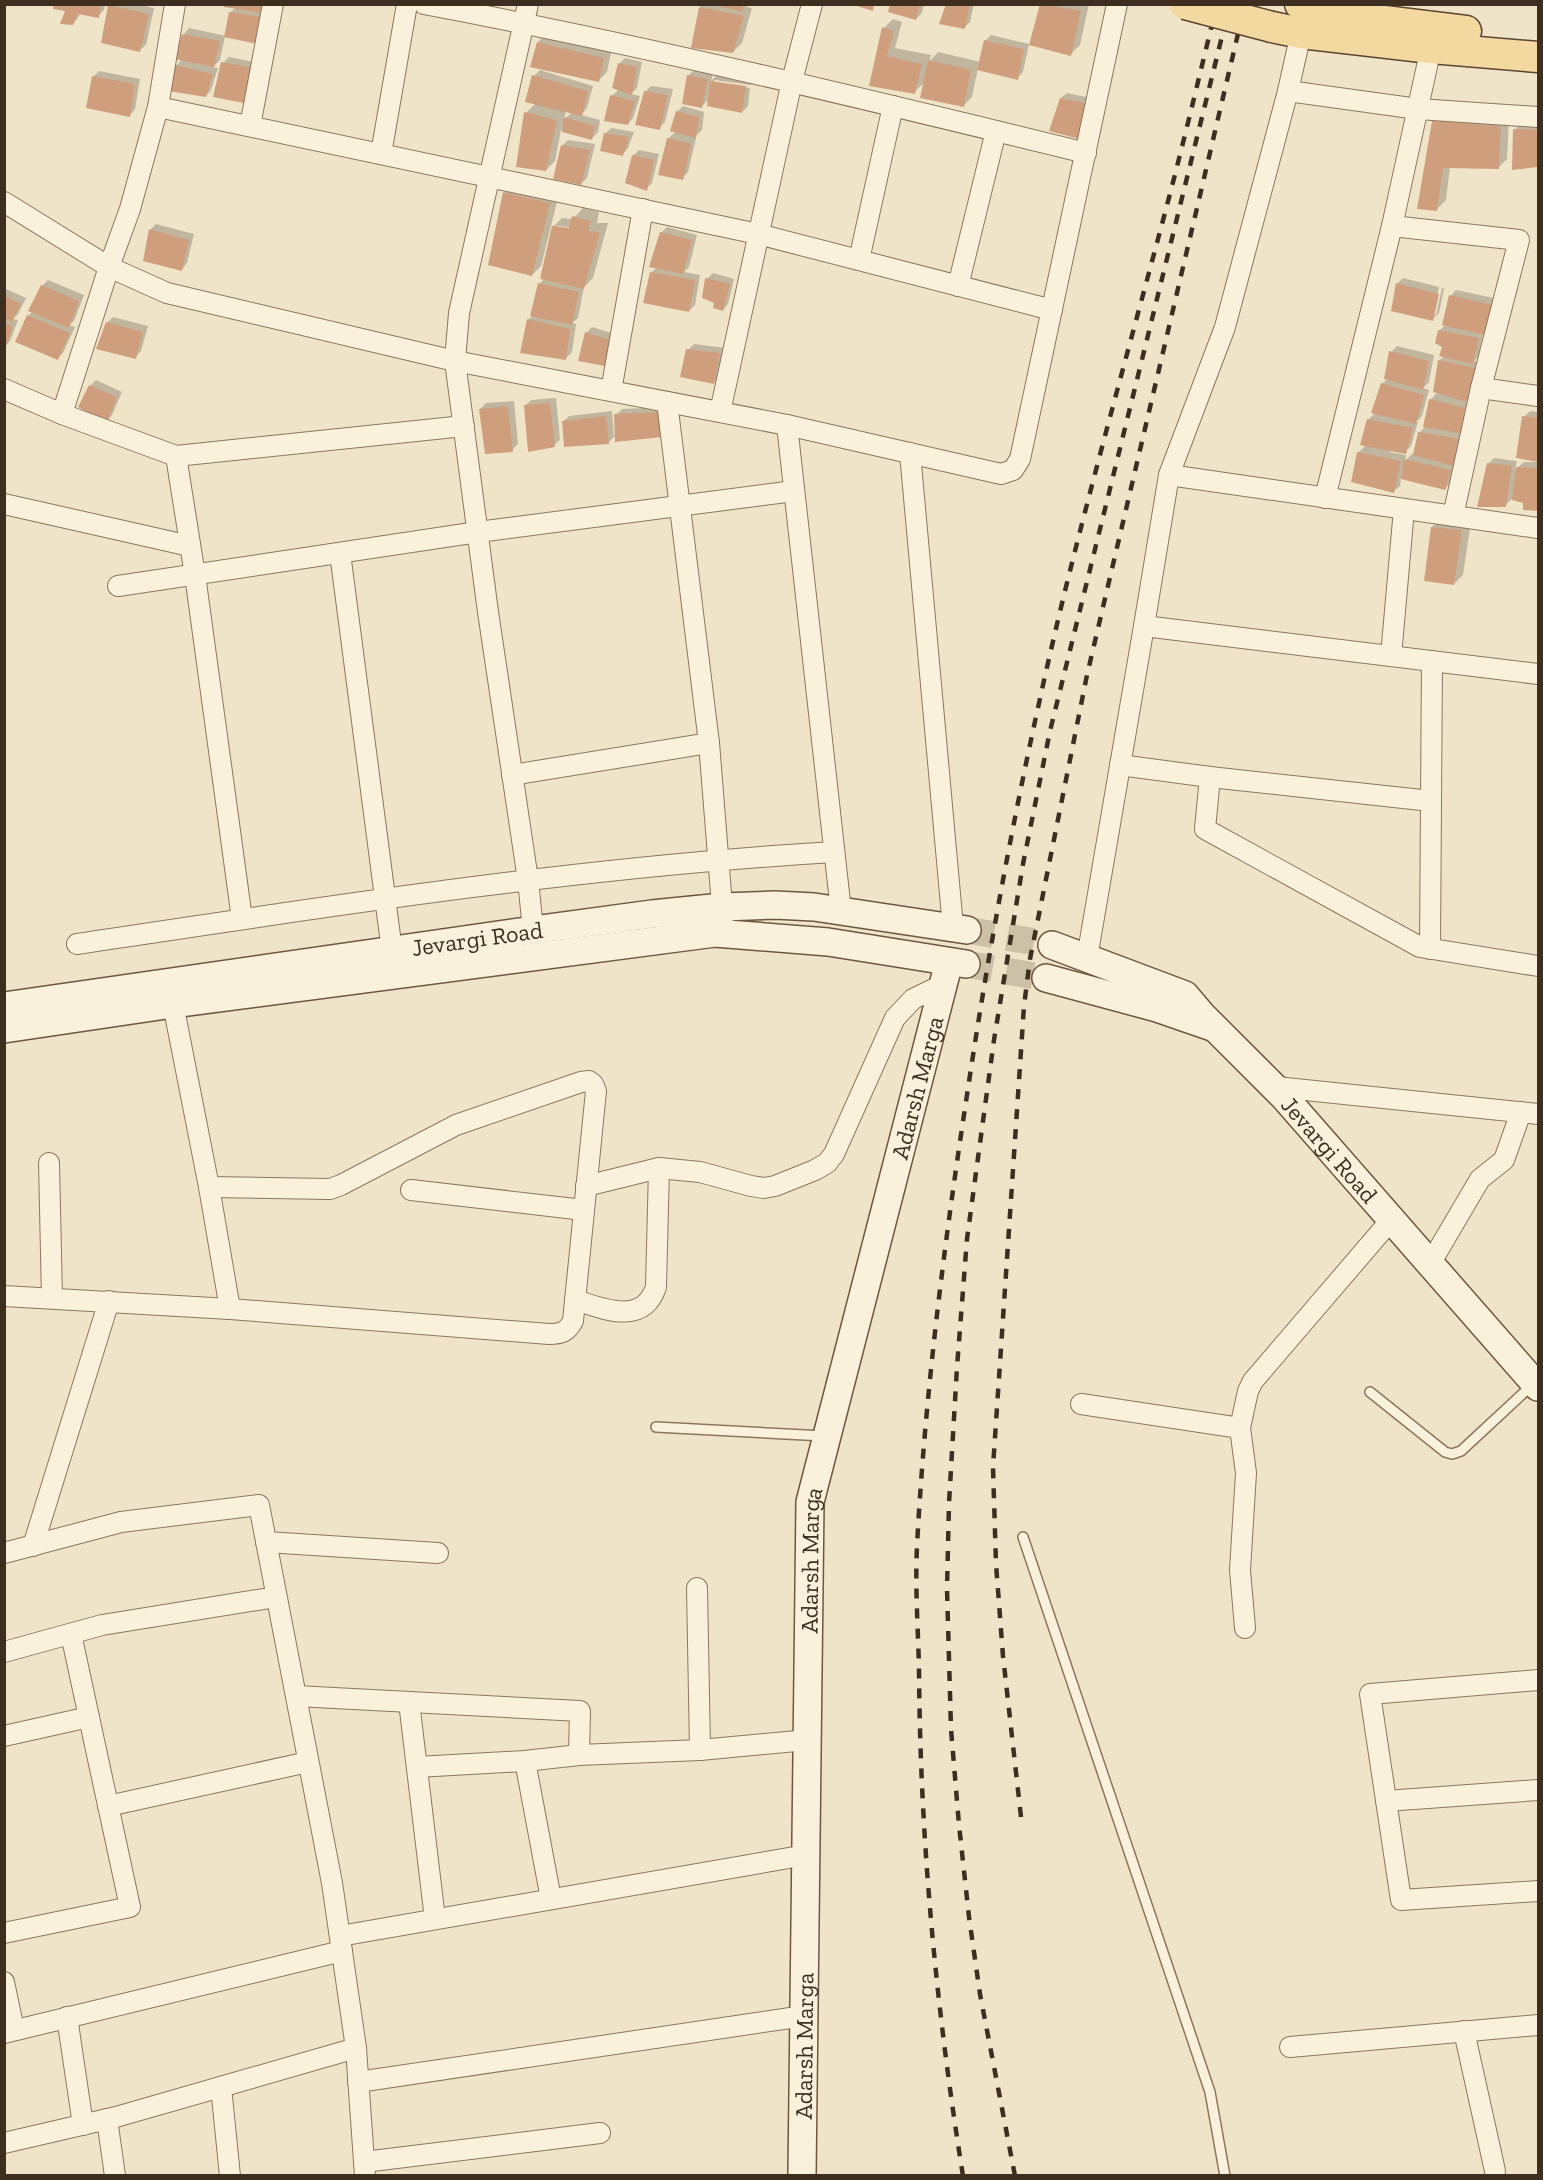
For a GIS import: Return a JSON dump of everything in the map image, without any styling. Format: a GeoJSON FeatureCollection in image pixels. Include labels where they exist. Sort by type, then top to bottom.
{"type":"FeatureCollection","features":[{"type":"Feature","properties":{"kind":"main road"},"geometry":{"type":"LineString","coordinates":[[1185,4],[1272,27],[1300,19],[1351,17],[1539,38]]}},
{"type":"Feature","properties":{"kind":"main road"},"geometry":{"type":"LineString","coordinates":[[1300,19],[1431,48],[1539,57]]}},
{"type":"Feature","properties":{"kind":"main road","name":"Jevargi Road"},"geometry":{"type":"LineString","coordinates":[[4,1006],[652,914],[724,920],[774,905],[841,910],[960,928]]}},
{"type":"Feature","properties":{"kind":"main road"},"geometry":{"type":"LineString","coordinates":[[4,1029],[173,1004],[703,934],[724,920],[952,970]]}},
{"type":"Feature","properties":{"kind":"main road","name":"Jevargi Road"},"geometry":{"type":"LineString","coordinates":[[1052,945],[1185,995],[1216,1029],[1276,1087],[1536,1385]]}},
{"type":"Feature","properties":{"kind":"main road","name":"Adarsh Marga"},"geometry":{"type":"LineString","coordinates":[[802,2175],[810,1502],[952,970]]}},
{"type":"Feature","properties":{"kind":"main road"},"geometry":{"type":"LineString","coordinates":[[1046,978],[1157,1008],[1216,1029]]}},
{"type":"Feature","properties":{"kind":"street"},"geometry":{"type":"LineString","coordinates":[[62,414],[130,209],[158,107],[175,4]]}},
{"type":"Feature","properties":{"kind":"street"},"geometry":{"type":"LineString","coordinates":[[250,126],[273,4]]}},
{"type":"Feature","properties":{"kind":"street"},"geometry":{"type":"LineString","coordinates":[[381,154],[407,4]]}},
{"type":"Feature","properties":{"kind":"street"},"geometry":{"type":"LineString","coordinates":[[424,4],[525,14],[1086,153]]}},
{"type":"Feature","properties":{"kind":"street"},"geometry":{"type":"LineString","coordinates":[[720,412],[792,81],[812,4]]}},
{"type":"Feature","properties":{"kind":"street"},"geometry":{"type":"LineString","coordinates":[[6,208],[109,267],[166,293],[455,361],[787,425],[1001,474],[1013,470],[1020,459],[1117,4]]}},
{"type":"Feature","properties":{"kind":"street"},"geometry":{"type":"LineString","coordinates":[[525,14],[459,313],[455,361],[528,880],[533,930]]}},
{"type":"Feature","properties":{"kind":"street"},"geometry":{"type":"LineString","coordinates":[[1088,958],[1169,476],[1225,327],[1288,91],[1300,19]]}},
{"type":"Feature","properties":{"kind":"street"},"geometry":{"type":"LineString","coordinates":[[1325,498],[1392,226],[1431,48]]}},
{"type":"Feature","properties":{"kind":"street"},"geometry":{"type":"LineString","coordinates":[[1288,91],[1418,110],[1539,117]]}},
{"type":"Feature","properties":{"kind":"street"},"geometry":{"type":"LineString","coordinates":[[859,260],[893,106]]}},
{"type":"Feature","properties":{"kind":"street"},"geometry":{"type":"LineString","coordinates":[[158,107],[758,234],[1052,310]]}},
{"type":"Feature","properties":{"kind":"street"},"geometry":{"type":"LineString","coordinates":[[958,286],[996,131]]}},
{"type":"Feature","properties":{"kind":"street"},"geometry":{"type":"LineString","coordinates":[[611,391],[643,209]]}},
{"type":"Feature","properties":{"kind":"street"},"geometry":{"type":"LineString","coordinates":[[1392,226],[1529,239],[1481,388],[1453,516]]}},
{"type":"Feature","properties":{"kind":"street"},"geometry":{"type":"LineString","coordinates":[[1481,388],[1539,396]]}},
{"type":"Feature","properties":{"kind":"street"},"geometry":{"type":"LineString","coordinates":[[4,389],[62,414],[176,456],[464,426]]}},
{"type":"Feature","properties":{"kind":"street"},"geometry":{"type":"LineString","coordinates":[[667,402],[709,743],[724,920]]}},
{"type":"Feature","properties":{"kind":"street"},"geometry":{"type":"LineString","coordinates":[[787,425],[841,910]]}},
{"type":"Feature","properties":{"kind":"street"},"geometry":{"type":"LineString","coordinates":[[910,453],[960,928]]}},
{"type":"Feature","properties":{"kind":"street"},"geometry":{"type":"LineString","coordinates":[[176,456],[195,575],[242,919]]}},
{"type":"Feature","properties":{"kind":"street"},"geometry":{"type":"LineString","coordinates":[[1169,476],[1539,528]]}},
{"type":"Feature","properties":{"kind":"street"},"geometry":{"type":"LineString","coordinates":[[118,586],[478,532],[794,491]]}},
{"type":"Feature","properties":{"kind":"street"},"geometry":{"type":"LineString","coordinates":[[4,504],[190,546]]}},
{"type":"Feature","properties":{"kind":"street"},"geometry":{"type":"LineString","coordinates":[[1391,656],[1404,509]]}},
{"type":"Feature","properties":{"kind":"street"},"geometry":{"type":"LineString","coordinates":[[340,553],[392,951]]}},
{"type":"Feature","properties":{"kind":"street"},"geometry":{"type":"LineString","coordinates":[[1144,626],[1539,674]]}},
{"type":"Feature","properties":{"kind":"street"},"geometry":{"type":"LineString","coordinates":[[1430,949],[1432,661]]}},
{"type":"Feature","properties":{"kind":"street"},"geometry":{"type":"LineString","coordinates":[[512,775],[709,743]]}},
{"type":"Feature","properties":{"kind":"street"},"geometry":{"type":"LineString","coordinates":[[1120,765],[1431,801]]}},
{"type":"Feature","properties":{"kind":"street"},"geometry":{"type":"LineString","coordinates":[[1210,777],[1205,829],[1420,947],[1539,966]]}},
{"type":"Feature","properties":{"kind":"street"},"geometry":{"type":"LineString","coordinates":[[77,944],[386,897],[718,859],[834,852]]}},
{"type":"Feature","properties":{"kind":"street"},"geometry":{"type":"LineString","coordinates":[[586,1186],[659,1168],[700,1172],[764,1188],[775,1186],[827,1163],[834,1154],[895,1018],[913,999],[952,970]]}},
{"type":"Feature","properties":{"kind":"street"},"geometry":{"type":"LineString","coordinates":[[173,1004],[230,1309]]}},
{"type":"Feature","properties":{"kind":"street"},"geometry":{"type":"LineString","coordinates":[[4,1296],[230,1309],[560,1334],[568,1330],[573,1321],[596,1097],[593,1084],[589,1081],[569,1086],[456,1125],[330,1189],[209,1187]]}},
{"type":"Feature","properties":{"kind":"street"},"geometry":{"type":"LineString","coordinates":[[1276,1087],[1530,1113],[1504,1160],[1480,1179],[1430,1264]]}},
{"type":"Feature","properties":{"kind":"street"},"geometry":{"type":"LineString","coordinates":[[49,1163],[52,1298]]}},
{"type":"Feature","properties":{"kind":"street"},"geometry":{"type":"LineString","coordinates":[[575,1300],[607,1310],[626,1312],[643,1308],[652,1299],[656,1287],[659,1168]]}},
{"type":"Feature","properties":{"kind":"street"},"geometry":{"type":"LineString","coordinates":[[411,1190],[584,1210]]}},
{"type":"Feature","properties":{"kind":"street"},"geometry":{"type":"LineString","coordinates":[[1245,1628],[1240,1570],[1246,1473],[1240,1428],[1248,1392],[1253,1381],[1391,1220]]}},
{"type":"Feature","properties":{"kind":"street"},"geometry":{"type":"LineString","coordinates":[[33,1546],[109,1301]]}},
{"type":"Feature","properties":{"kind":"street"},"geometry":{"type":"LineString","coordinates":[[1081,1404],[1240,1428]]}},
{"type":"Feature","properties":{"kind":"street"},"geometry":{"type":"LineString","coordinates":[[4,1553],[121,1522],[258,1505],[332,1883],[356,2048],[364,2169],[600,2133]]}},
{"type":"Feature","properties":{"kind":"street"},"geometry":{"type":"LineString","coordinates":[[266,1542],[438,1553]]}},
{"type":"Feature","properties":{"kind":"street"},"geometry":{"type":"LineString","coordinates":[[697,1588],[699,1750]]}},
{"type":"Feature","properties":{"kind":"street"},"geometry":{"type":"LineString","coordinates":[[4,1652],[102,1625],[276,1597]]}},
{"type":"Feature","properties":{"kind":"street"},"geometry":{"type":"LineString","coordinates":[[4,1933],[130,1907],[71,1634]]}},
{"type":"Feature","properties":{"kind":"street"},"geometry":{"type":"LineString","coordinates":[[1539,1680],[1370,1694],[1401,1900],[1539,1891]]}},
{"type":"Feature","properties":{"kind":"street"},"geometry":{"type":"LineString","coordinates":[[296,1696],[580,1711],[579,1755]]}},
{"type":"Feature","properties":{"kind":"street"},"geometry":{"type":"LineString","coordinates":[[409,1702],[435,1919]]}},
{"type":"Feature","properties":{"kind":"street"},"geometry":{"type":"LineString","coordinates":[[4,1736],[89,1717]]}},
{"type":"Feature","properties":{"kind":"street"},"geometry":{"type":"LineString","coordinates":[[417,1767],[525,1761],[579,1755],[699,1750],[807,1740]]}},
{"type":"Feature","properties":{"kind":"street"},"geometry":{"type":"LineString","coordinates":[[525,1761],[551,1899]]}},
{"type":"Feature","properties":{"kind":"street"},"geometry":{"type":"LineString","coordinates":[[108,1806],[308,1762]]}},
{"type":"Feature","properties":{"kind":"street"},"geometry":{"type":"LineString","coordinates":[[1386,1801],[1539,1790]]}},
{"type":"Feature","properties":{"kind":"street"},"geometry":{"type":"LineString","coordinates":[[4,1982],[9,2032],[435,1919],[806,1855]]}},
{"type":"Feature","properties":{"kind":"street"},"geometry":{"type":"LineString","coordinates":[[358,2082],[804,2016]]}},
{"type":"Feature","properties":{"kind":"street"},"geometry":{"type":"LineString","coordinates":[[67,2018],[83,2125]]}},
{"type":"Feature","properties":{"kind":"street"},"geometry":{"type":"LineString","coordinates":[[1290,2047],[1539,2025]]}},
{"type":"Feature","properties":{"kind":"street"},"geometry":{"type":"LineString","coordinates":[[1464,2031],[1495,2171]]}},
{"type":"Feature","properties":{"kind":"street"},"geometry":{"type":"LineString","coordinates":[[4,2143],[107,2119],[356,2048]]}},
{"type":"Feature","properties":{"kind":"street"},"geometry":{"type":"LineString","coordinates":[[221,2087],[230,2175]]}},
{"type":"Feature","properties":{"kind":"street"},"geometry":{"type":"LineString","coordinates":[[107,2119],[115,2175]]}},
{"type":"Feature","properties":{"kind":"lane"},"geometry":{"type":"LineString","coordinates":[[1370,1392],[1445,1452],[1452,1454],[1461,1452],[1536,1385]]}},
{"type":"Feature","properties":{"kind":"lane"},"geometry":{"type":"LineString","coordinates":[[656,1427],[827,1436]]}},
{"type":"Feature","properties":{"kind":"lane"},"geometry":{"type":"LineString","coordinates":[[1023,1537],[1210,2092],[1225,2175]]}},
{"type":"Feature","properties":{"kind":"building"},"geometry":{"type":"Polygon","coordinates":[[[54,4],[101,4],[99,18],[78,14],[73,25],[60,24],[65,11],[53,9],[54,4]]]}},
{"type":"Feature","properties":{"kind":"building"},"geometry":{"type":"Polygon","coordinates":[[[224,4],[264,4],[262,13],[224,7],[224,4]]]}},
{"type":"Feature","properties":{"kind":"building"},"geometry":{"type":"Polygon","coordinates":[[[712,4],[744,4],[742,12],[712,4]]]}},
{"type":"Feature","properties":{"kind":"building"},"geometry":{"type":"Polygon","coordinates":[[[850,4],[874,4],[873,11],[850,4]]]}},
{"type":"Feature","properties":{"kind":"building"},"geometry":{"type":"Polygon","coordinates":[[[890,4],[920,4],[916,20],[888,12],[890,4]]]}},
{"type":"Feature","properties":{"kind":"building"},"geometry":{"type":"Polygon","coordinates":[[[946,4],[970,4],[965,29],[939,24],[946,4]]]}},
{"type":"Feature","properties":{"kind":"building"},"geometry":{"type":"Polygon","coordinates":[[[1040,4],[1081,11],[1071,56],[1029,45],[1040,4]]]}},
{"type":"Feature","properties":{"kind":"building"},"geometry":{"type":"Polygon","coordinates":[[[108,5],[149,14],[140,52],[101,43],[108,5]]]}},
{"type":"Feature","properties":{"kind":"building"},"geometry":{"type":"Polygon","coordinates":[[[699,7],[744,16],[733,53],[691,48],[699,7]]]}},
{"type":"Feature","properties":{"kind":"building"},"geometry":{"type":"Polygon","coordinates":[[[229,12],[262,17],[257,44],[224,37],[229,12]]]}},
{"type":"Feature","properties":{"kind":"building"},"geometry":{"type":"Polygon","coordinates":[[[882,27],[894,31],[887,56],[922,64],[915,94],[869,86],[882,27]]]}},
{"type":"Feature","properties":{"kind":"building"},"geometry":{"type":"Polygon","coordinates":[[[182,34],[220,41],[214,67],[175,59],[182,34]]]}},
{"type":"Feature","properties":{"kind":"building"},"geometry":{"type":"Polygon","coordinates":[[[984,40],[1024,49],[1018,80],[977,70],[984,40]]]}},
{"type":"Feature","properties":{"kind":"building"},"geometry":{"type":"Polygon","coordinates":[[[537,42],[604,58],[599,82],[530,67],[537,42]]]}},
{"type":"Feature","properties":{"kind":"building"},"geometry":{"type":"Polygon","coordinates":[[[928,60],[971,70],[964,107],[920,98],[928,60]]]}},
{"type":"Feature","properties":{"kind":"building"},"geometry":{"type":"Polygon","coordinates":[[[221,62],[255,68],[249,104],[213,97],[221,62]]]}},
{"type":"Feature","properties":{"kind":"building"},"geometry":{"type":"Polygon","coordinates":[[[618,63],[637,67],[632,95],[612,88],[618,63]]]}},
{"type":"Feature","properties":{"kind":"building"},"geometry":{"type":"Polygon","coordinates":[[[175,65],[213,74],[206,97],[168,91],[175,65]]]}},
{"type":"Feature","properties":{"kind":"building"},"geometry":{"type":"Polygon","coordinates":[[[532,75],[588,91],[582,116],[525,102],[532,75]]]}},
{"type":"Feature","properties":{"kind":"building"},"geometry":{"type":"Polygon","coordinates":[[[687,75],[708,79],[702,108],[682,104],[687,75]]]}},
{"type":"Feature","properties":{"kind":"building"},"geometry":{"type":"Polygon","coordinates":[[[92,76],[135,84],[130,117],[86,108],[92,76]]]}},
{"type":"Feature","properties":{"kind":"building"},"geometry":{"type":"Polygon","coordinates":[[[710,81],[746,86],[742,113],[707,106],[710,81]]]}},
{"type":"Feature","properties":{"kind":"building"},"geometry":{"type":"Polygon","coordinates":[[[644,91],[668,95],[660,130],[635,125],[644,91]]]}},
{"type":"Feature","properties":{"kind":"building"},"geometry":{"type":"Polygon","coordinates":[[[610,95],[635,101],[628,125],[604,121],[610,95]]]}},
{"type":"Feature","properties":{"kind":"building"},"geometry":{"type":"Polygon","coordinates":[[[1060,98],[1090,104],[1083,140],[1049,131],[1060,98]]]}},
{"type":"Feature","properties":{"kind":"building"},"geometry":{"type":"Polygon","coordinates":[[[676,111],[699,117],[696,138],[670,131],[676,111]]]}},
{"type":"Feature","properties":{"kind":"building"},"geometry":{"type":"Polygon","coordinates":[[[524,112],[557,120],[546,171],[516,167],[524,112]]]}},
{"type":"Feature","properties":{"kind":"building"},"geometry":{"type":"Polygon","coordinates":[[[564,117],[595,126],[592,140],[562,132],[564,117]]]}},
{"type":"Feature","properties":{"kind":"building"},"geometry":{"type":"Polygon","coordinates":[[[1432,121],[1501,126],[1499,169],[1443,168],[1437,211],[1417,209],[1432,121]]]}},
{"type":"Feature","properties":{"kind":"building"},"geometry":{"type":"Polygon","coordinates":[[[1513,129],[1538,130],[1538,167],[1512,170],[1513,129]]]}},
{"type":"Feature","properties":{"kind":"building"},"geometry":{"type":"Polygon","coordinates":[[[604,133],[629,137],[623,156],[600,151],[604,133]]]}},
{"type":"Feature","properties":{"kind":"building"},"geometry":{"type":"Polygon","coordinates":[[[667,138],[691,144],[683,180],[658,175],[667,138]]]}},
{"type":"Feature","properties":{"kind":"building"},"geometry":{"type":"Polygon","coordinates":[[[561,145],[590,150],[581,185],[553,179],[561,145]]]}},
{"type":"Feature","properties":{"kind":"building"},"geometry":{"type":"Polygon","coordinates":[[[632,155],[654,160],[647,191],[625,183],[632,155]]]}},
{"type":"Feature","properties":{"kind":"building"},"geometry":{"type":"Polygon","coordinates":[[[503,192],[550,203],[532,276],[488,265],[503,192]]]}},
{"type":"Feature","properties":{"kind":"building"},"geometry":{"type":"Polygon","coordinates":[[[572,216],[591,221],[588,231],[600,232],[584,289],[540,279],[552,226],[569,228],[572,216]]]}},
{"type":"Feature","properties":{"kind":"building"},"geometry":{"type":"Polygon","coordinates":[[[149,229],[189,240],[182,271],[143,261],[149,229]]]}},
{"type":"Feature","properties":{"kind":"building"},"geometry":{"type":"Polygon","coordinates":[[[660,232],[692,240],[683,274],[649,267],[660,232]]]}},
{"type":"Feature","properties":{"kind":"building"},"geometry":{"type":"Polygon","coordinates":[[[650,272],[695,280],[689,312],[643,303],[650,272]]]}},
{"type":"Feature","properties":{"kind":"building"},"geometry":{"type":"Polygon","coordinates":[[[705,278],[730,284],[723,311],[713,308],[714,303],[702,298],[705,278]]]}},
{"type":"Feature","properties":{"kind":"building"},"geometry":{"type":"Polygon","coordinates":[[[538,283],[579,292],[572,325],[530,316],[538,283]]]}},
{"type":"Feature","properties":{"kind":"building"},"geometry":{"type":"Polygon","coordinates":[[[1396,283],[1439,294],[1433,321],[1391,311],[1396,283]]]}},
{"type":"Feature","properties":{"kind":"building"},"geometry":{"type":"Polygon","coordinates":[[[41,285],[79,301],[69,328],[28,311],[41,285]]]}},
{"type":"Feature","properties":{"kind":"building"},"geometry":{"type":"Polygon","coordinates":[[[1449,295],[1494,305],[1485,335],[1442,325],[1449,295]]]}},
{"type":"Feature","properties":{"kind":"building"},"geometry":{"type":"Polygon","coordinates":[[[5,296],[21,304],[12,322],[5,318],[5,296]]]}},
{"type":"Feature","properties":{"kind":"building"},"geometry":{"type":"Polygon","coordinates":[[[27,315],[70,333],[58,360],[15,342],[27,315]]]}},
{"type":"Feature","properties":{"kind":"building"},"geometry":{"type":"Polygon","coordinates":[[[527,319],[570,329],[566,360],[520,353],[527,319]]]}},
{"type":"Feature","properties":{"kind":"building"},"geometry":{"type":"Polygon","coordinates":[[[106,322],[143,332],[136,359],[96,349],[106,322]]]}},
{"type":"Feature","properties":{"kind":"building"},"geometry":{"type":"Polygon","coordinates":[[[5,323],[13,326],[5,349],[5,323]]]}},
{"type":"Feature","properties":{"kind":"building"},"geometry":{"type":"Polygon","coordinates":[[[1438,330],[1479,338],[1473,364],[1439,356],[1442,347],[1435,343],[1438,330]]]}},
{"type":"Feature","properties":{"kind":"building"},"geometry":{"type":"Polygon","coordinates":[[[585,332],[616,342],[610,367],[578,361],[585,332]]]}},
{"type":"Feature","properties":{"kind":"building"},"geometry":{"type":"Polygon","coordinates":[[[686,349],[720,353],[714,384],[680,377],[686,349]]]}},
{"type":"Feature","properties":{"kind":"building"},"geometry":{"type":"Polygon","coordinates":[[[1389,351],[1429,361],[1423,390],[1384,379],[1389,351]]]}},
{"type":"Feature","properties":{"kind":"building"},"geometry":{"type":"Polygon","coordinates":[[[1438,360],[1475,368],[1467,402],[1433,392],[1438,360]]]}},
{"type":"Feature","properties":{"kind":"building"},"geometry":{"type":"Polygon","coordinates":[[[1381,383],[1424,395],[1416,424],[1371,413],[1381,383]]]}},
{"type":"Feature","properties":{"kind":"building"},"geometry":{"type":"Polygon","coordinates":[[[89,385],[117,397],[107,423],[78,407],[89,385]]]}},
{"type":"Feature","properties":{"kind":"building"},"geometry":{"type":"Polygon","coordinates":[[[1429,399],[1465,408],[1460,433],[1423,427],[1429,399]]]}},
{"type":"Feature","properties":{"kind":"building"},"geometry":{"type":"Polygon","coordinates":[[[550,403],[555,447],[528,452],[524,405],[550,403]]]}},
{"type":"Feature","properties":{"kind":"building"},"geometry":{"type":"Polygon","coordinates":[[[508,406],[513,452],[485,454],[479,409],[508,406]]]}},
{"type":"Feature","properties":{"kind":"building"},"geometry":{"type":"Polygon","coordinates":[[[661,412],[663,437],[615,442],[614,414],[661,412]]]}},
{"type":"Feature","properties":{"kind":"building"},"geometry":{"type":"Polygon","coordinates":[[[606,416],[609,444],[564,447],[562,421],[606,416]]]}},
{"type":"Feature","properties":{"kind":"building"},"geometry":{"type":"Polygon","coordinates":[[[1522,416],[1538,418],[1538,462],[1516,458],[1522,416]]]}},
{"type":"Feature","properties":{"kind":"building"},"geometry":{"type":"Polygon","coordinates":[[[1367,419],[1413,428],[1406,454],[1360,445],[1367,419]]]}},
{"type":"Feature","properties":{"kind":"building"},"geometry":{"type":"Polygon","coordinates":[[[1418,432],[1461,439],[1454,466],[1413,455],[1418,432]]]}},
{"type":"Feature","properties":{"kind":"building"},"geometry":{"type":"Polygon","coordinates":[[[1357,452],[1401,461],[1394,493],[1351,482],[1357,452]]]}},
{"type":"Feature","properties":{"kind":"building"},"geometry":{"type":"Polygon","coordinates":[[[1404,459],[1451,470],[1445,490],[1401,479],[1404,459]]]}},
{"type":"Feature","properties":{"kind":"building"},"geometry":{"type":"Polygon","coordinates":[[[1487,463],[1512,466],[1506,507],[1477,507],[1487,463]]]}},
{"type":"Feature","properties":{"kind":"building"},"geometry":{"type":"Polygon","coordinates":[[[1516,467],[1538,468],[1538,511],[1523,510],[1523,503],[1512,500],[1516,467]]]}},
{"type":"Feature","properties":{"kind":"building"},"geometry":{"type":"Polygon","coordinates":[[[1431,527],[1462,530],[1454,585],[1424,581],[1431,527]]]}},
{"type":"Feature","properties":{"kind":"tunnel"},"geometry":{"type":"LineString","coordinates":[[967,930],[1052,945]]}},
{"type":"Feature","properties":{"kind":"tunnel"},"geometry":{"type":"LineString","coordinates":[[966,964],[1046,978]]}},
{"type":"Feature","properties":{"kind":"railway"},"geometry":{"type":"LineString","coordinates":[[963,2176],[937,1986],[926,1859],[920,1732],[917,1546],[936,1320],[977,1032],[998,906],[1035,719],[1076,546],[1173,183],[1217,4]]}},
{"type":"Feature","properties":{"kind":"railway"},"geometry":{"type":"LineString","coordinates":[[1015,2176],[980,1994],[969,1917],[951,1729],[947,1589],[949,1503],[967,1239],[994,1040],[1023,864],[1050,731],[1230,4]]}},
{"type":"Feature","properties":{"kind":"railway"},"geometry":{"type":"LineString","coordinates":[[1021,1817],[1003,1656],[996,1564],[993,1467],[1024,1006],[1030,959],[1087,675],[1245,4]]}}]}
